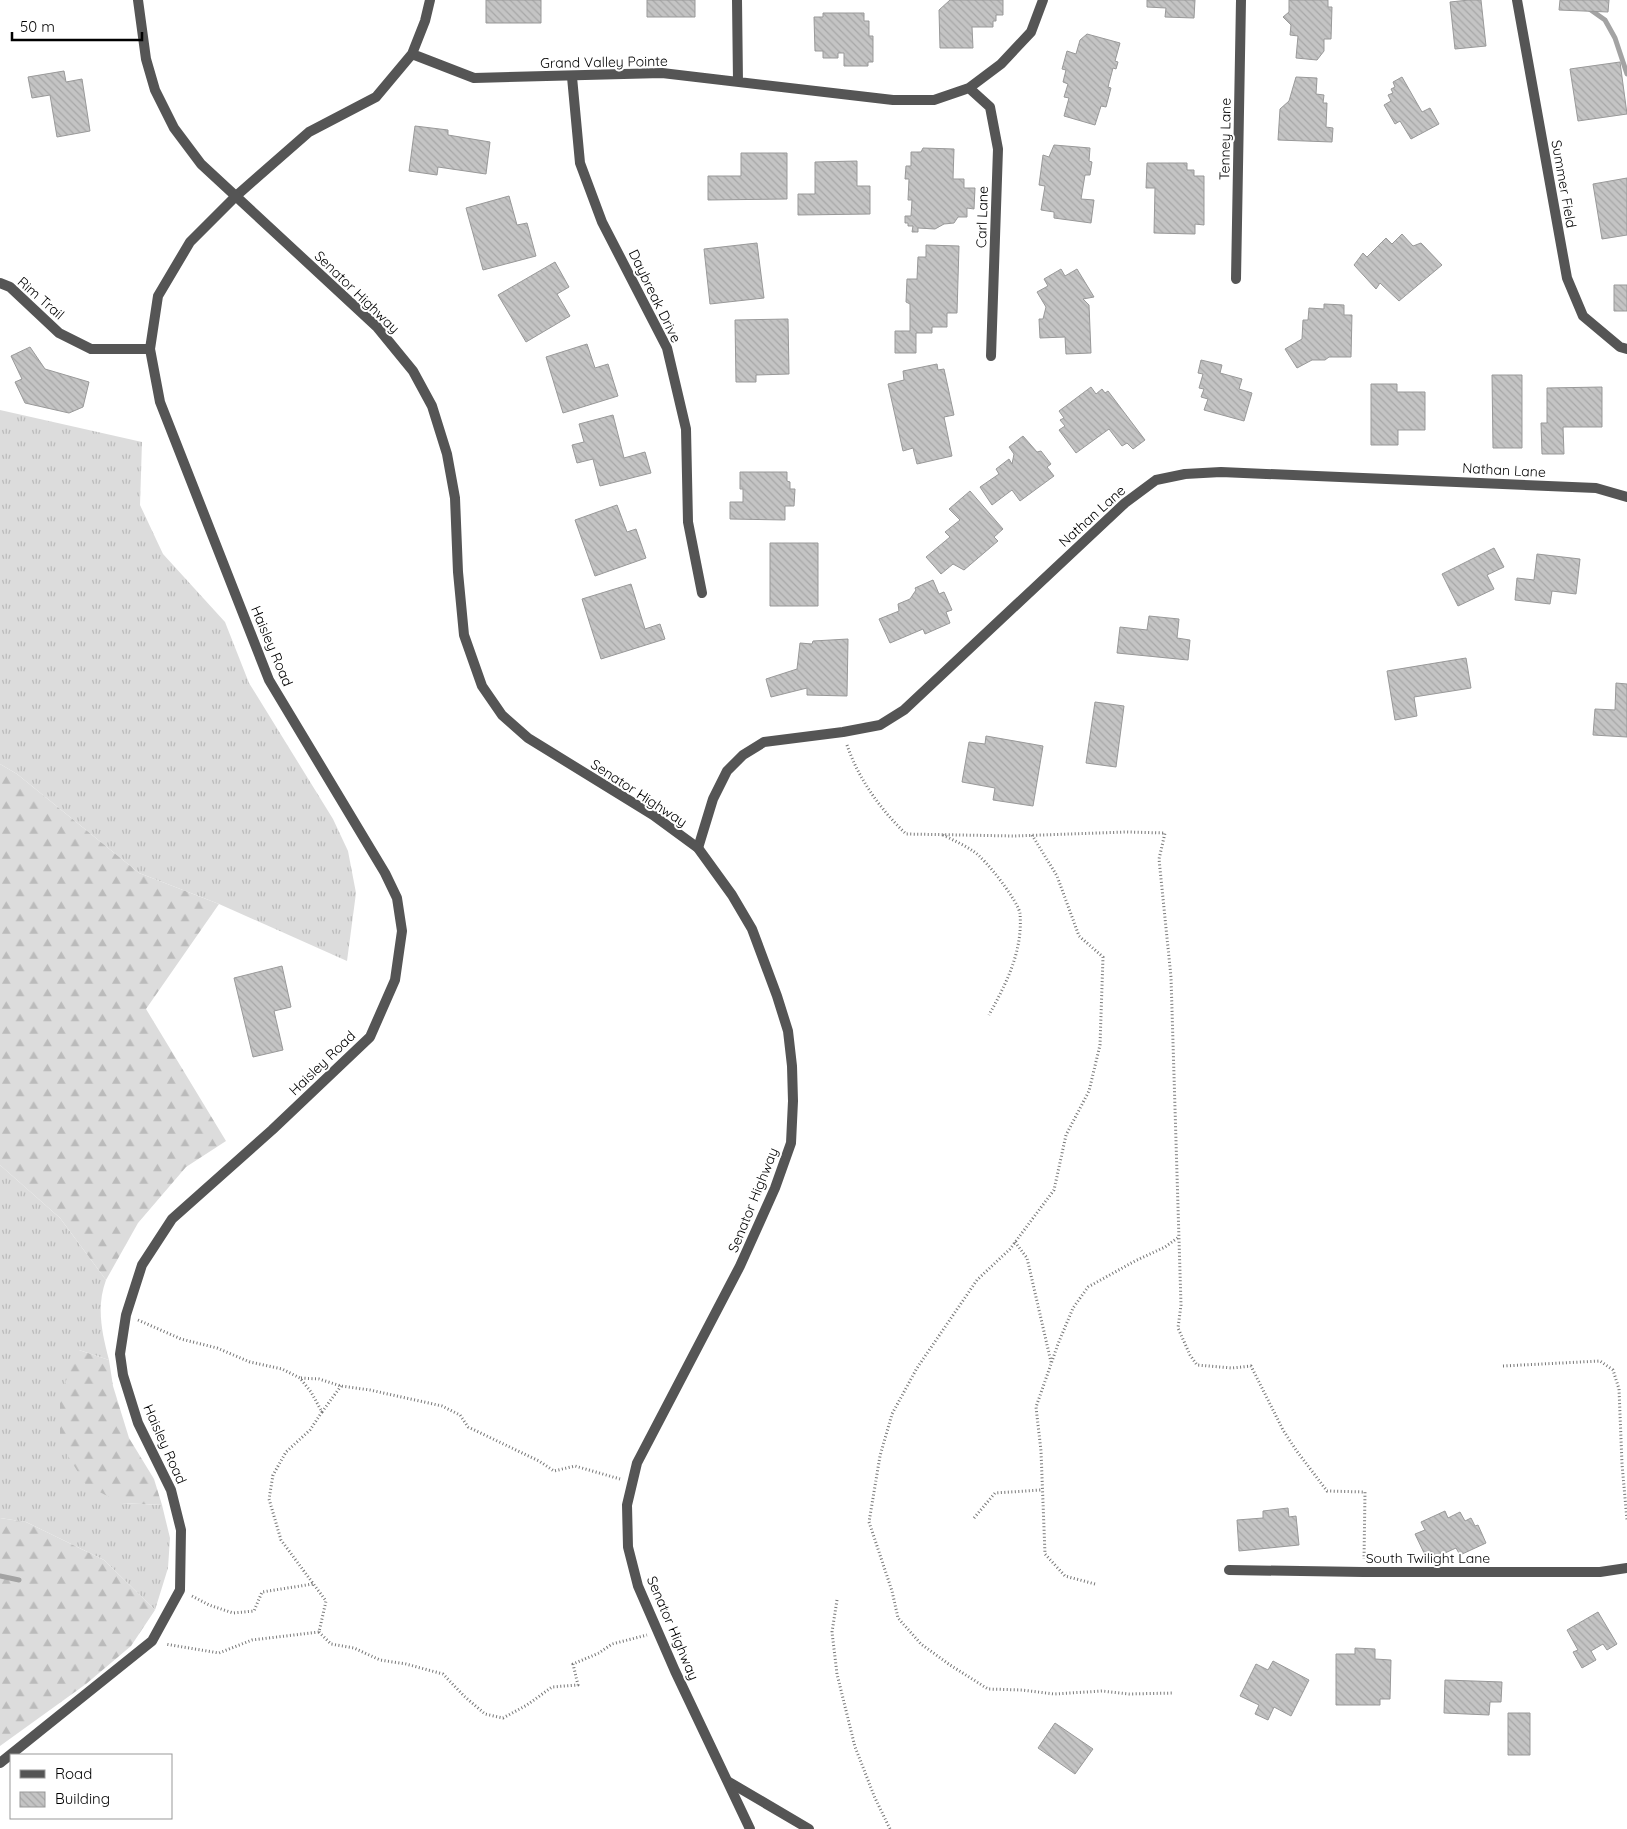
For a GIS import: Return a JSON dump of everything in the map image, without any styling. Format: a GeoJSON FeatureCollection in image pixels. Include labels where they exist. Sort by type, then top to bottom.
{"type":"FeatureCollection","features":[{"type":"Feature","properties":{"kind":"street","name":"Senator Highway"},"geometry":{"type":"LineString","coordinates":[[138,0],[146,59],[155,90],[174,128],[200,164],[377,327],[413,371],[432,406],[447,454],[456,498],[458,572],[464,635],[482,686],[502,715],[528,738],[653,815],[698,848],[732,894],[752,929],[778,996],[788,1031],[792,1066],[791,1143],[775,1188],[740,1266],[637,1463],[626,1504],[628,1547],[638,1586],[675,1671],[750,1829]]}},
{"type":"Feature","properties":{"kind":"street"},"geometry":{"type":"LineString","coordinates":[[236,196],[309,132],[376,97],[412,54],[425,21],[430,0]]}},
{"type":"Feature","properties":{"kind":"street"},"geometry":{"type":"LineString","coordinates":[[737,0],[738,82]]}},
{"type":"Feature","properties":{"kind":"street","name":"Grand Valley Pointe"},"geometry":{"type":"LineString","coordinates":[[412,54],[474,78],[572,77],[662,73],[893,100],[934,100],[969,88],[1001,64],[1031,32],[1043,0]]}},
{"type":"Feature","properties":{"kind":"street","name":"Tenney Lane"},"geometry":{"type":"LineString","coordinates":[[1236,279],[1242,0]]}},
{"type":"Feature","properties":{"kind":"street","name":"Summer Field"},"geometry":{"type":"LineString","coordinates":[[1517,0],[1567,278],[1582,316],[1620,347],[1627,349]]}},
{"type":"Feature","properties":{"kind":"street","name":"Daybreak Drive"},"geometry":{"type":"LineString","coordinates":[[572,77],[580,163],[602,222],[667,348],[686,429],[688,522],[702,593]]}},
{"type":"Feature","properties":{"kind":"street","name":"Carl Lane"},"geometry":{"type":"LineString","coordinates":[[969,88],[990,107],[998,149],[991,356]]}},
{"type":"Feature","properties":{"kind":"street","name":"Haisley Road"},"geometry":{"type":"LineString","coordinates":[[11,1754],[152,1641],[180,1590],[181,1530],[171,1490],[138,1423],[123,1375],[120,1354],[126,1315],[142,1265],[172,1219],[272,1130],[370,1037],[395,980],[402,931],[396,898],[385,872],[269,680],[160,402],[150,349],[158,296],[190,242],[236,196]]}},
{"type":"Feature","properties":{"kind":"street","name":"Rim Trail"},"geometry":{"type":"LineString","coordinates":[[0,284],[10,287],[59,333],[91,349],[150,349]]}},
{"type":"Feature","properties":{"kind":"street","name":"Nathan Lane"},"geometry":{"type":"LineString","coordinates":[[698,848],[712,799],[727,772],[743,755],[764,742],[843,732],[880,725],[904,710],[1125,502],[1156,480],[1185,474],[1221,472],[1596,488],[1627,497]]}},
{"type":"Feature","properties":{"kind":"street","name":"South Twilight Lane"},"geometry":{"type":"LineString","coordinates":[[1229,1570],[1600,1572],[1627,1568]]}},
{"type":"Feature","properties":{"kind":"street","name":"Haisley Road"},"geometry":{"type":"LineString","coordinates":[[0,1763],[10,1755]]}},
{"type":"Feature","properties":{"kind":"street"},"geometry":{"type":"LineString","coordinates":[[729,1782],[809,1829]]}},
{"type":"Feature","properties":{"kind":"path"},"geometry":{"type":"LineString","coordinates":[[843,732],[862,779],[892,821],[906,834],[1165,833],[1159,859],[1171,977],[1181,1305],[1178,1328],[1197,1365],[1232,1368],[1251,1366],[1283,1430],[1327,1491],[1365,1492],[1363,1572]]}},
{"type":"Feature","properties":{"kind":"path"},"geometry":{"type":"LineString","coordinates":[[942,835],[975,851],[999,877],[1020,912],[1018,947],[1009,979],[989,1015]]}},
{"type":"Feature","properties":{"kind":"path"},"geometry":{"type":"LineString","coordinates":[[1032,835],[1057,876],[1079,936],[1103,957],[1100,1045],[1089,1091],[1066,1135],[1054,1190],[1015,1242],[977,1280],[917,1368],[892,1414],[880,1456],[870,1522],[892,1591],[898,1618],[920,1644],[988,1689],[1022,1690],[1054,1694],[1102,1691],[1130,1694],[1174,1693]]}},
{"type":"Feature","properties":{"kind":"path"},"geometry":{"type":"LineString","coordinates":[[1095,1584],[1064,1576],[1045,1554],[1041,1490],[1041,1451],[1036,1407],[1073,1308],[1088,1286],[1165,1247],[1179,1236]]}},
{"type":"Feature","properties":{"kind":"path"},"geometry":{"type":"LineString","coordinates":[[1015,1242],[1027,1258],[1051,1363]]}},
{"type":"Feature","properties":{"kind":"path"},"geometry":{"type":"LineString","coordinates":[[126,1315],[181,1339],[217,1348],[250,1362],[282,1369],[300,1378],[319,1379],[341,1386],[370,1390],[442,1406],[460,1415],[468,1427],[554,1471],[575,1466],[632,1484]]}},
{"type":"Feature","properties":{"kind":"path"},"geometry":{"type":"LineString","coordinates":[[1503,1366],[1600,1361],[1613,1370],[1618,1389],[1627,1520]]}},
{"type":"Feature","properties":{"kind":"path"},"geometry":{"type":"LineString","coordinates":[[300,1378],[311,1392],[322,1412]]}},
{"type":"Feature","properties":{"kind":"path"},"geometry":{"type":"LineString","coordinates":[[319,1632],[326,1601],[280,1540],[269,1499],[273,1475],[286,1452],[310,1430],[341,1386]]}},
{"type":"Feature","properties":{"kind":"path"},"geometry":{"type":"LineString","coordinates":[[974,1518],[995,1493],[1041,1490]]}},
{"type":"Feature","properties":{"kind":"path"},"geometry":{"type":"LineString","coordinates":[[180,1590],[209,1605],[233,1613],[254,1611],[262,1592],[314,1584]]}},
{"type":"Feature","properties":{"kind":"path"},"geometry":{"type":"LineString","coordinates":[[837,1600],[832,1632],[837,1674],[855,1746],[874,1798],[890,1829]]}},
{"type":"Feature","properties":{"kind":"path"},"geometry":{"type":"LineString","coordinates":[[319,1632],[331,1644],[354,1648],[380,1660],[406,1664],[443,1674],[485,1714],[503,1718],[552,1688],[578,1685],[573,1664],[599,1653],[612,1644],[658,1632]]}},
{"type":"Feature","properties":{"kind":"path"},"geometry":{"type":"LineString","coordinates":[[152,1641],[219,1653],[252,1640],[319,1632]]}},
{"type":"Feature","properties":{"kind":"green space"},"geometry":{"type":"Polygon","coordinates":[[[0,410],[142,442],[140,505],[163,554],[225,622],[249,683],[333,819],[348,851],[356,893],[347,961],[219,904],[139,873],[17,774],[0,764],[0,410]]]}},
{"type":"Feature","properties":{"kind":"green space"},"geometry":{"type":"Polygon","coordinates":[[[0,764],[17,774],[139,873],[219,904],[146,1009],[226,1141],[186,1167],[138,1223],[106,1280],[60,1218],[0,1165],[0,764]]]}},
{"type":"Feature","properties":{"kind":"green space"},"geometry":{"type":"Polygon","coordinates":[[[0,1165],[60,1218],[106,1280],[101,1300],[101,1320],[109,1360],[79,1350],[121,1503],[162,1505],[170,1538],[168,1568],[155,1610],[104,1560],[26,1522],[0,1518],[0,1165]]]}},
{"type":"Feature","properties":{"kind":"green space"},"geometry":{"type":"Polygon","coordinates":[[[79,1350],[109,1360],[113,1386],[129,1438],[154,1479],[162,1505],[121,1503],[86,1485],[60,1443],[60,1395],[79,1350]]]}},
{"type":"Feature","properties":{"kind":"green space"},"geometry":{"type":"Polygon","coordinates":[[[0,1518],[26,1522],[104,1560],[155,1610],[131,1646],[86,1684],[0,1746],[0,1518]]]}},
{"type":"Feature","properties":{"kind":"building"},"geometry":{"type":"Polygon","coordinates":[[[486,0],[541,0],[541,23],[486,23],[486,0]]]}},
{"type":"Feature","properties":{"kind":"building"},"geometry":{"type":"Polygon","coordinates":[[[647,0],[695,0],[695,17],[647,17],[647,0]]]}},
{"type":"Feature","properties":{"kind":"building"},"geometry":{"type":"Polygon","coordinates":[[[950,0],[1003,0],[1003,15],[996,15],[993,27],[972,27],[973,48],[940,48],[939,10],[950,0]]]}},
{"type":"Feature","properties":{"kind":"building"},"geometry":{"type":"Polygon","coordinates":[[[1147,0],[1195,0],[1194,18],[1165,17],[1166,8],[1147,7],[1147,0]]]}},
{"type":"Feature","properties":{"kind":"building"},"geometry":{"type":"Polygon","coordinates":[[[1289,0],[1328,0],[1328,7],[1332,7],[1331,39],[1324,39],[1324,51],[1317,60],[1296,58],[1298,36],[1290,35],[1291,25],[1283,17],[1289,12],[1289,0]]]}},
{"type":"Feature","properties":{"kind":"building"},"geometry":{"type":"Polygon","coordinates":[[[1481,0],[1486,46],[1455,49],[1450,2],[1481,0]]]}},
{"type":"Feature","properties":{"kind":"building"},"geometry":{"type":"Polygon","coordinates":[[[1560,0],[1609,0],[1608,12],[1559,10],[1560,0]]]}},
{"type":"Feature","properties":{"kind":"building"},"geometry":{"type":"Polygon","coordinates":[[[823,13],[864,13],[864,21],[869,21],[869,36],[873,36],[873,62],[868,62],[868,66],[844,66],[844,53],[838,53],[838,58],[823,58],[823,51],[815,51],[814,17],[823,17],[823,13]]]}},
{"type":"Feature","properties":{"kind":"building"},"geometry":{"type":"Polygon","coordinates":[[[1087,34],[1120,43],[1115,61],[1118,62],[1116,69],[1113,68],[1108,87],[1111,88],[1106,107],[1101,106],[1095,125],[1064,116],[1069,98],[1064,97],[1068,84],[1063,82],[1066,70],[1062,69],[1067,51],[1076,54],[1080,40],[1087,34]]]}},
{"type":"Feature","properties":{"kind":"building"},"geometry":{"type":"Polygon","coordinates":[[[1620,62],[1627,114],[1578,121],[1570,69],[1620,62]]]}},
{"type":"Feature","properties":{"kind":"building"},"geometry":{"type":"Polygon","coordinates":[[[64,71],[66,82],[82,79],[90,131],[57,137],[50,95],[32,98],[28,77],[64,71]]]}},
{"type":"Feature","properties":{"kind":"building"},"geometry":{"type":"Polygon","coordinates":[[[1296,77],[1317,78],[1316,94],[1324,95],[1323,103],[1327,103],[1326,127],[1333,128],[1332,142],[1278,140],[1280,109],[1289,101],[1296,77]]]}},
{"type":"Feature","properties":{"kind":"building"},"geometry":{"type":"Polygon","coordinates":[[[1402,77],[1422,112],[1430,108],[1439,124],[1411,139],[1400,121],[1395,124],[1384,105],[1391,101],[1388,95],[1393,93],[1391,89],[1395,87],[1393,82],[1402,77]]]}},
{"type":"Feature","properties":{"kind":"building"},"geometry":{"type":"Polygon","coordinates":[[[415,126],[448,130],[448,135],[490,142],[486,174],[438,167],[437,175],[409,171],[415,126]]]}},
{"type":"Feature","properties":{"kind":"building"},"geometry":{"type":"Polygon","coordinates":[[[1054,145],[1090,148],[1089,161],[1092,162],[1090,175],[1085,175],[1081,199],[1094,200],[1091,223],[1054,218],[1054,212],[1041,210],[1045,186],[1039,185],[1043,155],[1049,157],[1054,145]]]}},
{"type":"Feature","properties":{"kind":"building"},"geometry":{"type":"Polygon","coordinates":[[[923,148],[954,149],[953,179],[964,179],[964,188],[975,188],[974,209],[967,208],[967,217],[958,217],[954,223],[944,224],[935,229],[918,228],[918,232],[912,232],[913,226],[908,226],[908,223],[905,223],[905,216],[911,216],[912,200],[908,200],[909,179],[905,179],[906,166],[911,166],[911,152],[921,152],[923,148]]]}},
{"type":"Feature","properties":{"kind":"building"},"geometry":{"type":"Polygon","coordinates":[[[741,153],[787,153],[787,199],[708,200],[708,176],[741,176],[741,153]]]}},
{"type":"Feature","properties":{"kind":"building"},"geometry":{"type":"Polygon","coordinates":[[[857,161],[857,186],[870,186],[870,214],[798,215],[798,194],[815,194],[815,162],[857,161]]]}},
{"type":"Feature","properties":{"kind":"building"},"geometry":{"type":"Polygon","coordinates":[[[1147,163],[1187,163],[1187,170],[1194,170],[1194,176],[1204,176],[1204,225],[1195,224],[1195,234],[1154,233],[1155,188],[1146,188],[1147,163]]]}},
{"type":"Feature","properties":{"kind":"building"},"geometry":{"type":"Polygon","coordinates":[[[1627,178],[1627,235],[1602,239],[1593,184],[1627,178]]]}},
{"type":"Feature","properties":{"kind":"building"},"geometry":{"type":"Polygon","coordinates":[[[509,196],[517,225],[527,223],[536,256],[483,270],[466,208],[509,196]]]}},
{"type":"Feature","properties":{"kind":"building"},"geometry":{"type":"Polygon","coordinates":[[[1402,234],[1413,246],[1421,243],[1442,265],[1399,301],[1380,283],[1376,289],[1354,265],[1363,253],[1367,257],[1386,238],[1392,244],[1402,234]]]}},
{"type":"Feature","properties":{"kind":"building"},"geometry":{"type":"Polygon","coordinates":[[[757,243],[764,298],[710,304],[704,249],[757,243]]]}},
{"type":"Feature","properties":{"kind":"building"},"geometry":{"type":"Polygon","coordinates":[[[926,245],[959,246],[957,313],[947,313],[947,327],[932,327],[932,333],[916,333],[916,353],[895,353],[895,331],[910,331],[910,304],[906,302],[907,279],[917,279],[918,257],[926,257],[926,245]]]}},
{"type":"Feature","properties":{"kind":"building"},"geometry":{"type":"Polygon","coordinates":[[[555,262],[569,287],[557,294],[570,316],[526,342],[498,295],[555,262]]]}},
{"type":"Feature","properties":{"kind":"building"},"geometry":{"type":"Polygon","coordinates":[[[1061,269],[1065,276],[1077,269],[1094,297],[1083,299],[1089,305],[1091,353],[1066,354],[1065,337],[1040,338],[1039,319],[1043,319],[1046,307],[1037,292],[1048,286],[1044,279],[1061,269]]]}},
{"type":"Feature","properties":{"kind":"building"},"geometry":{"type":"Polygon","coordinates":[[[1614,285],[1627,285],[1627,311],[1614,311],[1614,285]]]}},
{"type":"Feature","properties":{"kind":"building"},"geometry":{"type":"Polygon","coordinates":[[[1324,304],[1344,305],[1344,315],[1352,315],[1351,357],[1329,357],[1325,360],[1312,360],[1297,368],[1285,349],[1302,339],[1303,320],[1308,320],[1309,308],[1324,309],[1324,304]]]}},
{"type":"Feature","properties":{"kind":"building"},"geometry":{"type":"Polygon","coordinates":[[[788,319],[789,374],[756,375],[756,382],[736,382],[735,320],[788,319]]]}},
{"type":"Feature","properties":{"kind":"building"},"geometry":{"type":"Polygon","coordinates":[[[587,344],[595,368],[608,364],[618,396],[563,413],[546,357],[587,344]]]}},
{"type":"Feature","properties":{"kind":"building"},"geometry":{"type":"Polygon","coordinates":[[[30,347],[45,369],[89,382],[83,407],[69,413],[25,403],[15,382],[22,379],[11,356],[30,347]]]}},
{"type":"Feature","properties":{"kind":"building"},"geometry":{"type":"Polygon","coordinates":[[[1201,360],[1222,365],[1220,373],[1242,379],[1239,389],[1252,393],[1244,421],[1204,410],[1208,399],[1201,397],[1204,389],[1199,388],[1203,374],[1198,373],[1201,360]]]}},
{"type":"Feature","properties":{"kind":"building"},"geometry":{"type":"Polygon","coordinates":[[[937,364],[938,370],[944,369],[954,415],[944,417],[952,456],[917,464],[913,448],[903,451],[888,384],[904,380],[903,371],[937,364]]]}},
{"type":"Feature","properties":{"kind":"building"},"geometry":{"type":"Polygon","coordinates":[[[1492,375],[1522,375],[1522,448],[1493,448],[1492,375]]]}},
{"type":"Feature","properties":{"kind":"building"},"geometry":{"type":"Polygon","coordinates":[[[1371,384],[1397,384],[1397,392],[1425,392],[1425,430],[1398,430],[1398,445],[1371,445],[1371,384]]]}},
{"type":"Feature","properties":{"kind":"building"},"geometry":{"type":"Polygon","coordinates":[[[1091,387],[1096,394],[1102,389],[1105,393],[1108,391],[1145,440],[1133,449],[1127,443],[1122,446],[1109,429],[1076,453],[1059,430],[1065,426],[1060,420],[1064,418],[1059,411],[1091,387]]]}},
{"type":"Feature","properties":{"kind":"building"},"geometry":{"type":"Polygon","coordinates":[[[1602,387],[1602,427],[1563,427],[1564,454],[1542,454],[1541,423],[1547,423],[1547,388],[1602,387]]]}},
{"type":"Feature","properties":{"kind":"building"},"geometry":{"type":"Polygon","coordinates":[[[613,415],[624,458],[645,452],[651,473],[600,486],[593,459],[577,463],[572,445],[584,442],[579,424],[613,415]]]}},
{"type":"Feature","properties":{"kind":"building"},"geometry":{"type":"Polygon","coordinates":[[[1023,436],[1037,452],[1041,451],[1051,464],[1047,467],[1054,476],[1020,501],[1012,490],[992,505],[980,487],[999,474],[996,469],[1009,459],[1012,464],[1014,454],[1009,447],[1023,436]]]}},
{"type":"Feature","properties":{"kind":"building"},"geometry":{"type":"Polygon","coordinates":[[[740,472],[787,472],[787,481],[790,482],[790,489],[795,489],[794,506],[785,506],[785,520],[730,519],[730,502],[743,502],[743,489],[740,489],[740,472]]]}},
{"type":"Feature","properties":{"kind":"building"},"geometry":{"type":"Polygon","coordinates":[[[970,491],[1003,529],[994,537],[998,541],[964,570],[953,564],[941,574],[926,557],[950,537],[945,532],[960,520],[949,509],[970,491]]]}},
{"type":"Feature","properties":{"kind":"building"},"geometry":{"type":"Polygon","coordinates":[[[617,505],[627,532],[636,529],[646,558],[595,576],[575,520],[617,505]]]}},
{"type":"Feature","properties":{"kind":"building"},"geometry":{"type":"Polygon","coordinates":[[[770,543],[818,543],[818,606],[770,606],[770,543]]]}},
{"type":"Feature","properties":{"kind":"building"},"geometry":{"type":"Polygon","coordinates":[[[1494,548],[1504,567],[1487,575],[1494,589],[1458,606],[1442,574],[1494,548]]]}},
{"type":"Feature","properties":{"kind":"building"},"geometry":{"type":"Polygon","coordinates":[[[1537,554],[1580,559],[1576,594],[1552,591],[1550,604],[1515,600],[1517,578],[1534,580],[1537,554]]]}},
{"type":"Feature","properties":{"kind":"building"},"geometry":{"type":"Polygon","coordinates":[[[933,580],[939,594],[944,592],[952,610],[946,612],[950,623],[925,634],[923,629],[890,643],[879,619],[899,611],[898,604],[910,599],[916,590],[915,588],[933,580]]]}},
{"type":"Feature","properties":{"kind":"building"},"geometry":{"type":"Polygon","coordinates":[[[631,584],[645,629],[660,624],[665,639],[601,659],[582,599],[631,584]]]}},
{"type":"Feature","properties":{"kind":"building"},"geometry":{"type":"Polygon","coordinates":[[[1149,616],[1179,619],[1177,638],[1190,640],[1188,660],[1117,653],[1120,627],[1147,630],[1149,616]]]}},
{"type":"Feature","properties":{"kind":"building"},"geometry":{"type":"Polygon","coordinates":[[[848,639],[847,696],[807,695],[807,688],[771,697],[766,679],[797,669],[800,643],[812,644],[813,641],[848,639]]]}},
{"type":"Feature","properties":{"kind":"building"},"geometry":{"type":"Polygon","coordinates":[[[1466,658],[1471,688],[1414,697],[1417,716],[1395,720],[1387,671],[1466,658]]]}},
{"type":"Feature","properties":{"kind":"building"},"geometry":{"type":"Polygon","coordinates":[[[1616,683],[1627,684],[1627,737],[1593,735],[1595,709],[1615,710],[1616,683]]]}},
{"type":"Feature","properties":{"kind":"building"},"geometry":{"type":"Polygon","coordinates":[[[1095,702],[1124,706],[1116,767],[1086,763],[1095,702]]]}},
{"type":"Feature","properties":{"kind":"building"},"geometry":{"type":"Polygon","coordinates":[[[986,736],[1043,746],[1033,806],[993,800],[995,788],[962,782],[969,742],[985,744],[986,736]]]}},
{"type":"Feature","properties":{"kind":"building"},"geometry":{"type":"Polygon","coordinates":[[[282,966],[291,1007],[274,1011],[283,1050],[253,1057],[234,978],[282,966]]]}},
{"type":"Feature","properties":{"kind":"building"},"geometry":{"type":"Polygon","coordinates":[[[1288,1508],[1289,1517],[1296,1516],[1299,1545],[1239,1551],[1237,1520],[1263,1518],[1263,1511],[1288,1508]]]}},
{"type":"Feature","properties":{"kind":"building"},"geometry":{"type":"Polygon","coordinates":[[[1445,1511],[1448,1518],[1460,1512],[1465,1521],[1471,1518],[1475,1526],[1478,1525],[1486,1543],[1460,1555],[1456,1548],[1434,1558],[1431,1552],[1425,1555],[1415,1534],[1425,1530],[1421,1522],[1445,1511]]]}},
{"type":"Feature","properties":{"kind":"building"},"geometry":{"type":"Polygon","coordinates":[[[1598,1612],[1617,1644],[1607,1650],[1603,1644],[1591,1651],[1596,1660],[1582,1668],[1573,1652],[1578,1650],[1567,1630],[1598,1612]]]}},
{"type":"Feature","properties":{"kind":"building"},"geometry":{"type":"Polygon","coordinates":[[[1355,1648],[1375,1649],[1375,1659],[1391,1660],[1390,1699],[1380,1699],[1380,1705],[1336,1705],[1336,1654],[1355,1654],[1355,1648]]]}},
{"type":"Feature","properties":{"kind":"building"},"geometry":{"type":"Polygon","coordinates":[[[1273,1661],[1309,1680],[1291,1716],[1274,1707],[1268,1720],[1255,1714],[1259,1705],[1240,1696],[1256,1664],[1268,1670],[1273,1661]]]}},
{"type":"Feature","properties":{"kind":"building"},"geometry":{"type":"Polygon","coordinates":[[[1445,1680],[1502,1682],[1501,1702],[1490,1702],[1489,1715],[1444,1713],[1445,1680]]]}},
{"type":"Feature","properties":{"kind":"building"},"geometry":{"type":"Polygon","coordinates":[[[1508,1713],[1530,1713],[1530,1755],[1508,1755],[1508,1713]]]}},
{"type":"Feature","properties":{"kind":"building"},"geometry":{"type":"Polygon","coordinates":[[[1055,1723],[1093,1749],[1075,1774],[1038,1748],[1055,1723]]]}},
{"type":"Feature","properties":{"kind":"waterway"},"geometry":{"type":"LineString","coordinates":[[1588,8],[1605,20],[1615,38],[1627,74]]}},
{"type":"Feature","properties":{"kind":"waterway"},"geometry":{"type":"LineString","coordinates":[[0,1576],[19,1580]]}}]}
